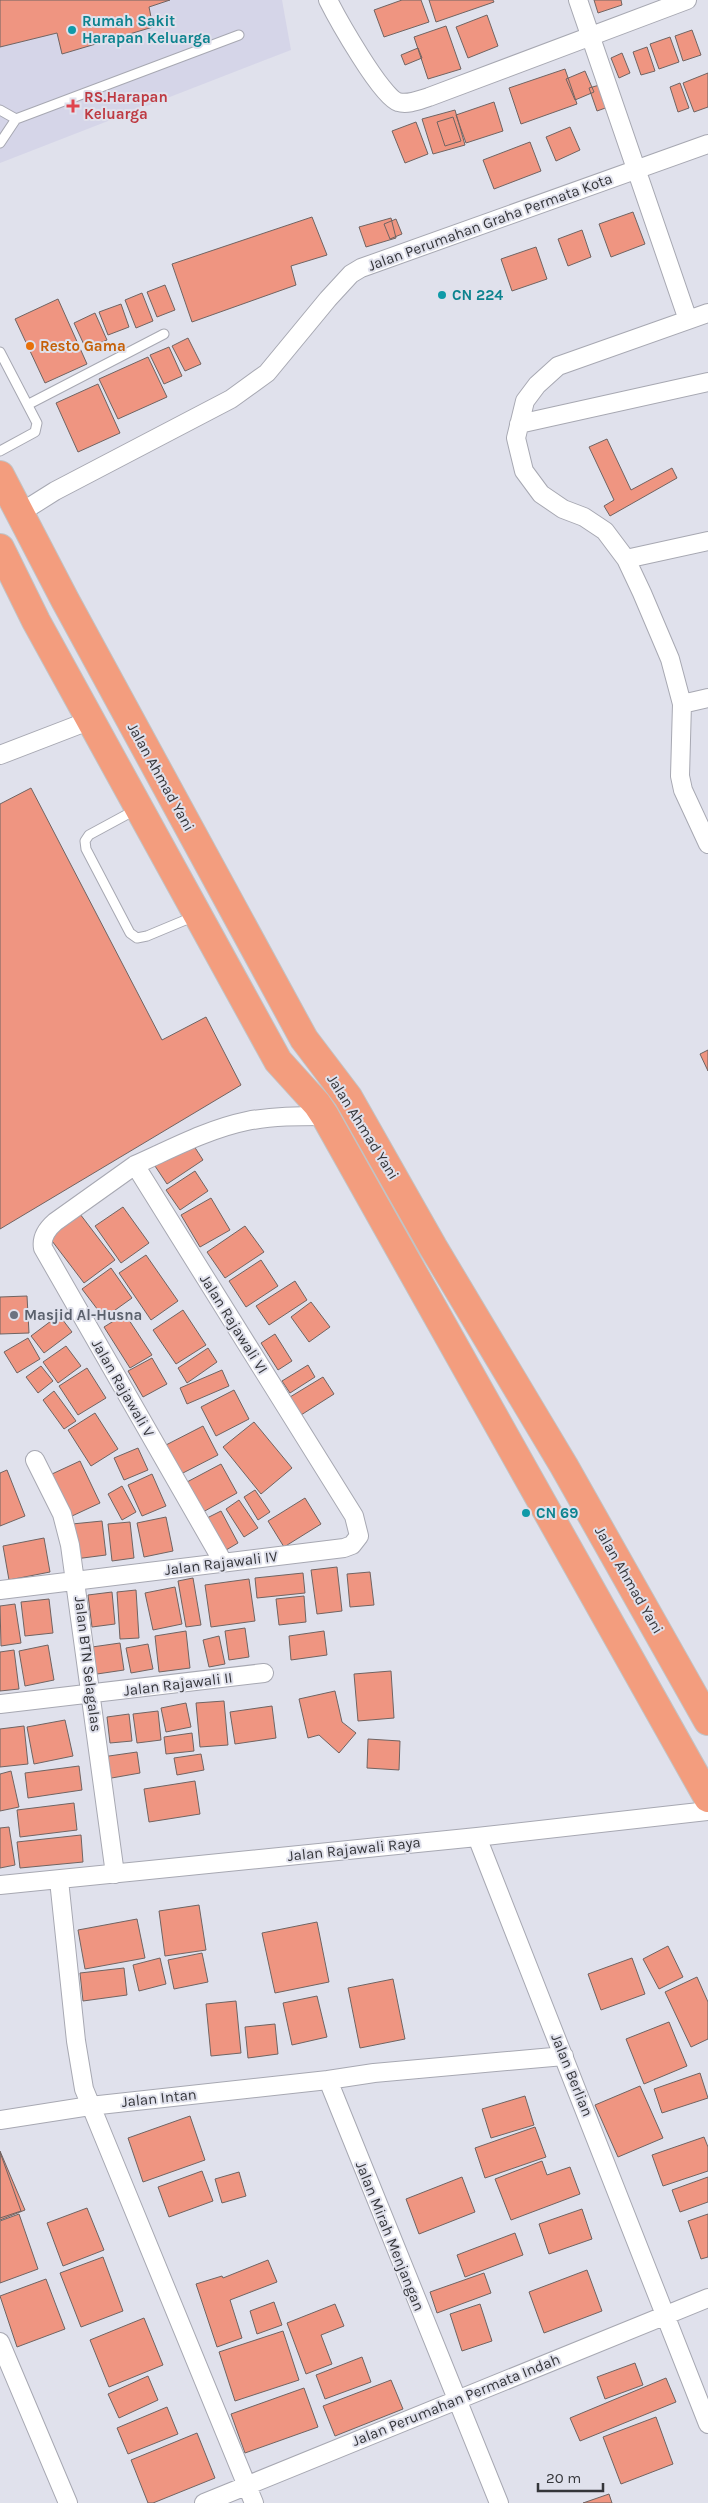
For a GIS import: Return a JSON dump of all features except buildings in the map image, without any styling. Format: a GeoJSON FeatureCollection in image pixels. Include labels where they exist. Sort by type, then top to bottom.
{"type":"FeatureCollection","features":[{"type":"Feature","properties":{"kind":"highway","name":"Jalan Ahmad Yani"},"geometry":{"type":"LineString","coordinates":[[0,476],[65,600],[304,1039],[348,1096],[434,1247],[569,1475],[708,1721]]}},
{"type":"Feature","properties":{"kind":"highway"},"geometry":{"type":"LineString","coordinates":[[0,548],[36,621],[278,1062],[321,1110],[708,1798]]}},
{"type":"Feature","properties":{"kind":"highway"},"geometry":{"type":"LineString","coordinates":[[36,621],[65,600]]}},
{"type":"Feature","properties":{"kind":"street"},"geometry":{"type":"LineString","coordinates":[[578,0],[688,320]]}},
{"type":"Feature","properties":{"kind":"street"},"geometry":{"type":"LineString","coordinates":[[332,2],[377,82],[393,100],[399,103],[429,97],[687,0]]}},
{"type":"Feature","properties":{"kind":"street","name":"Jalan Perumahan Graha Permata Kota"},"geometry":{"type":"LineString","coordinates":[[20,512],[232,399],[267,373],[351,274],[376,262],[708,144]]}},
{"type":"Feature","properties":{"kind":"street"},"geometry":{"type":"LineString","coordinates":[[708,313],[558,366],[537,385],[525,401],[516,438],[524,471],[541,494],[563,509],[584,517],[605,531],[626,558],[670,659],[682,704],[680,776],[683,790],[708,844]]}},
{"type":"Feature","properties":{"kind":"street"},"geometry":{"type":"LineString","coordinates":[[519,424],[708,382]]}},
{"type":"Feature","properties":{"kind":"street"},"geometry":{"type":"LineString","coordinates":[[626,558],[708,541]]}},
{"type":"Feature","properties":{"kind":"street"},"geometry":{"type":"LineString","coordinates":[[682,704],[708,698]]}},
{"type":"Feature","properties":{"kind":"street"},"geometry":{"type":"LineString","coordinates":[[0,755],[91,720]]}},
{"type":"Feature","properties":{"kind":"street"},"geometry":{"type":"LineString","coordinates":[[135,1165],[208,1133],[246,1121],[321,1110]]}},
{"type":"Feature","properties":{"kind":"street","name":"Jalan Rajawali V"},"geometry":{"type":"LineString","coordinates":[[135,1165],[85,1199],[47,1230],[42,1241],[43,1248],[223,1562]]}},
{"type":"Feature","properties":{"kind":"street","name":"Jalan Rajawali VI"},"geometry":{"type":"LineString","coordinates":[[135,1165],[354,1516],[359,1536]]}},
{"type":"Feature","properties":{"kind":"street","name":"Jalan BTN Selagalas"},"geometry":{"type":"LineString","coordinates":[[36,1460],[62,1514],[77,1582],[115,1874]]}},
{"type":"Feature","properties":{"kind":"street","name":"Jalan Rajawali IV"},"geometry":{"type":"LineString","coordinates":[[0,1590],[344,1548],[352,1545],[359,1536]]}},
{"type":"Feature","properties":{"kind":"street","name":"Jalan Rajawali II"},"geometry":{"type":"LineString","coordinates":[[0,1704],[264,1674]]}},
{"type":"Feature","properties":{"kind":"street","name":"Jalan Rajawali Raya"},"geometry":{"type":"LineString","coordinates":[[0,1885],[477,1837],[708,1810]]}},
{"type":"Feature","properties":{"kind":"street","name":"Jalan Berlian"},"geometry":{"type":"LineString","coordinates":[[477,1837],[708,2424]]}},
{"type":"Feature","properties":{"kind":"street"},"geometry":{"type":"LineString","coordinates":[[59,1880],[76,2040],[84,2088],[254,2503]]}},
{"type":"Feature","properties":{"kind":"street","name":"Jalan Intan"},"geometry":{"type":"LineString","coordinates":[[0,2120],[90,2106],[324,2081],[374,2073],[564,2056]]}},
{"type":"Feature","properties":{"kind":"street","name":"Jalan Mirah Menjangan"},"geometry":{"type":"LineString","coordinates":[[324,2081],[499,2503]]}},
{"type":"Feature","properties":{"kind":"street","name":"Jalan Perumahan Permata Indah"},"geometry":{"type":"LineString","coordinates":[[204,2503],[708,2298]]}},
{"type":"Feature","properties":{"kind":"street"},"geometry":{"type":"LineString","coordinates":[[0,2342],[68,2503]]}},
{"type":"Feature","properties":{"kind":"lane"},"geometry":{"type":"LineString","coordinates":[[0,143],[16,119],[239,36]]}},
{"type":"Feature","properties":{"kind":"lane"},"geometry":{"type":"LineString","coordinates":[[0,110],[16,119]]}},
{"type":"Feature","properties":{"kind":"lane"},"geometry":{"type":"LineString","coordinates":[[29,404],[164,334]]}},
{"type":"Feature","properties":{"kind":"lane"},"geometry":{"type":"LineString","coordinates":[[0,352],[37,422],[35,432],[0,451]]}},
{"type":"Feature","properties":{"kind":"lane"},"geometry":{"type":"LineString","coordinates":[[139,808],[89,835],[85,841],[86,849],[130,933],[137,938],[147,936],[197,915]]}},
{"type":"Feature","properties":{"kind":"shaded area","name":"RS.Harapan Keluarga"},"geometry":{"type":"Polygon","coordinates":[[[0,0],[282,0],[291,50],[0,163],[0,0]]]}},
{"type":"Feature","properties":{"kind":"place","name":"Rumah Sakit Harapan Keluarga"},"geometry":{"type":"Point","coordinates":[72,30]}},
{"type":"Feature","properties":{"kind":"place","name":"RS.Harapan Keluarga"},"geometry":{"type":"Point","coordinates":[73,106]}},
{"type":"Feature","properties":{"kind":"place","name":"CN 224"},"geometry":{"type":"Point","coordinates":[442,295]}},
{"type":"Feature","properties":{"kind":"place","name":"Resto Gama"},"geometry":{"type":"Point","coordinates":[30,346]}},
{"type":"Feature","properties":{"kind":"place","name":"Masjid Al-Husna"},"geometry":{"type":"Point","coordinates":[14,1315]}},
{"type":"Feature","properties":{"kind":"place","name":"CN 69"},"geometry":{"type":"Point","coordinates":[526,1513]}}]}
